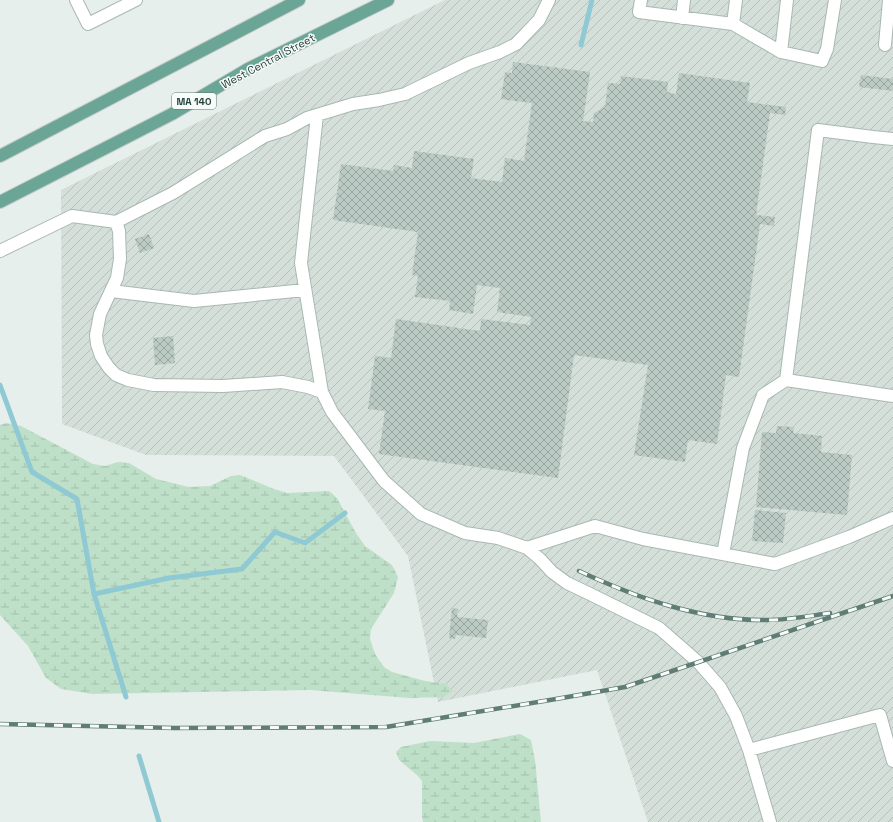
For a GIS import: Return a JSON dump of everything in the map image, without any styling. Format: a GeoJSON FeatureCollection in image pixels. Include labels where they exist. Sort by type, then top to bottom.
{"type":"FeatureCollection","features":[{"type":"Feature","properties":{"kind":"main road"},"geometry":{"type":"LineString","coordinates":[[0,156],[299,0]]}},
{"type":"Feature","properties":{"kind":"main road","name":"West Central Street"},"geometry":{"type":"LineString","coordinates":[[0,202],[172,114],[248,69],[388,0]]}},
{"type":"Feature","properties":{"kind":"lane"},"geometry":{"type":"LineString","coordinates":[[76,0],[88,24],[136,0]]}},
{"type":"Feature","properties":{"kind":"lane"},"geometry":{"type":"LineString","coordinates":[[0,251],[72,216],[116,222],[174,193],[265,136],[287,129],[307,118],[353,104],[405,94],[469,63],[500,52],[516,44],[539,20],[550,0]]}},
{"type":"Feature","properties":{"kind":"lane"},"geometry":{"type":"LineString","coordinates":[[641,0],[639,12],[733,24],[781,52],[822,61],[827,49],[835,0]]}},
{"type":"Feature","properties":{"kind":"lane"},"geometry":{"type":"LineString","coordinates":[[682,18],[684,0]]}},
{"type":"Feature","properties":{"kind":"lane"},"geometry":{"type":"LineString","coordinates":[[733,24],[736,0]]}},
{"type":"Feature","properties":{"kind":"lane"},"geometry":{"type":"LineString","coordinates":[[781,52],[787,0]]}},
{"type":"Feature","properties":{"kind":"lane"},"geometry":{"type":"LineString","coordinates":[[885,45],[889,0]]}},
{"type":"Feature","properties":{"kind":"lane"},"geometry":{"type":"LineString","coordinates":[[317,116],[301,263],[322,392],[332,412],[384,481],[420,514],[465,533],[498,538],[527,548],[552,572],[567,583],[659,628],[698,662],[720,687],[736,716],[750,750],[770,822]]}},
{"type":"Feature","properties":{"kind":"lane"},"geometry":{"type":"LineString","coordinates":[[786,380],[818,130],[873,138],[893,139]]}},
{"type":"Feature","properties":{"kind":"lane"},"geometry":{"type":"LineString","coordinates":[[116,222],[119,230],[120,259],[117,278],[100,314],[96,336],[101,356],[116,375],[128,380],[154,385],[223,386],[282,382],[308,387],[322,392]]}},
{"type":"Feature","properties":{"kind":"lane"},"geometry":{"type":"LineString","coordinates":[[111,290],[194,301],[306,290]]}},
{"type":"Feature","properties":{"kind":"lane"},"geometry":{"type":"LineString","coordinates":[[723,554],[743,448],[763,395],[786,380],[893,396]]}},
{"type":"Feature","properties":{"kind":"lane"},"geometry":{"type":"LineString","coordinates":[[527,548],[595,526],[643,540],[775,564],[849,537],[893,518]]}},
{"type":"Feature","properties":{"kind":"lane"},"geometry":{"type":"LineString","coordinates":[[750,750],[880,715],[893,761]]}},
{"type":"Feature","properties":{"kind":"shaded area"},"geometry":{"type":"Polygon","coordinates":[[[445,0],[893,0],[893,822],[648,822],[597,670],[438,702],[408,556],[334,456],[146,455],[62,424],[61,190],[445,0]]]}},
{"type":"Feature","properties":{"kind":"green space"},"geometry":{"type":"Polygon","coordinates":[[[7,423],[21,426],[93,464],[105,466],[118,462],[129,463],[156,479],[189,487],[210,486],[231,476],[240,475],[287,493],[329,491],[337,498],[356,533],[365,546],[392,565],[398,577],[394,593],[371,629],[370,639],[375,654],[384,667],[392,672],[425,681],[446,684],[453,691],[443,697],[409,698],[310,690],[92,694],[61,689],[46,678],[28,646],[0,615],[0,425],[7,423]]]}},
{"type":"Feature","properties":{"kind":"green space"},"geometry":{"type":"Polygon","coordinates":[[[520,734],[531,740],[535,760],[541,822],[423,822],[422,781],[399,760],[396,752],[401,747],[430,741],[474,743],[520,734]]]}},
{"type":"Feature","properties":{"kind":"building"},"geometry":{"type":"Polygon","coordinates":[[[513,62],[590,72],[583,121],[593,122],[594,113],[605,107],[608,83],[620,84],[621,76],[668,82],[667,92],[676,94],[679,73],[750,83],[747,102],[786,107],[785,115],[770,113],[756,215],[775,217],[774,226],[760,224],[739,377],[726,375],[717,444],[688,440],[685,462],[634,455],[648,365],[574,355],[558,478],[379,454],[385,411],[368,409],[375,356],[391,358],[396,319],[480,331],[481,319],[530,325],[531,317],[497,312],[500,288],[477,285],[473,314],[449,310],[450,301],[415,297],[418,276],[412,275],[418,232],[333,220],[341,164],[393,171],[394,165],[412,168],[414,151],[474,159],[471,178],[502,182],[505,158],[524,161],[532,103],[501,99],[505,72],[512,73],[513,62]]]}},
{"type":"Feature","properties":{"kind":"building"},"geometry":{"type":"Polygon","coordinates":[[[861,75],[893,79],[893,91],[859,87],[861,75]]]}},
{"type":"Feature","properties":{"kind":"building"},"geometry":{"type":"Polygon","coordinates":[[[149,234],[154,248],[140,253],[135,239],[149,234]]]}},
{"type":"Feature","properties":{"kind":"building"},"geometry":{"type":"Polygon","coordinates":[[[173,336],[175,363],[155,365],[153,338],[173,336]]]}},
{"type":"Feature","properties":{"kind":"building"},"geometry":{"type":"Polygon","coordinates":[[[777,426],[794,427],[793,433],[822,436],[821,452],[852,455],[847,515],[756,507],[762,432],[776,433],[777,426]]]}},
{"type":"Feature","properties":{"kind":"building"},"geometry":{"type":"Polygon","coordinates":[[[755,510],[786,513],[783,543],[752,541],[755,510]]]}},
{"type":"Feature","properties":{"kind":"building"},"geometry":{"type":"Polygon","coordinates":[[[452,608],[458,609],[457,617],[488,620],[486,638],[456,635],[455,639],[449,638],[452,608]]]}},
{"type":"Feature","properties":{"kind":"waterway"},"geometry":{"type":"LineString","coordinates":[[581,45],[592,0]]}},
{"type":"Feature","properties":{"kind":"waterway"},"geometry":{"type":"LineString","coordinates":[[0,385],[32,472],[77,499],[94,594],[126,697]]}},
{"type":"Feature","properties":{"kind":"waterway"},"geometry":{"type":"LineString","coordinates":[[94,594],[169,578],[242,569],[275,532],[305,543],[345,513]]}},
{"type":"Feature","properties":{"kind":"waterway"},"geometry":{"type":"LineString","coordinates":[[139,756],[159,822]]}},
{"type":"Feature","properties":{"kind":"railway"},"geometry":{"type":"LineString","coordinates":[[579,571],[647,599],[718,617],[775,620],[830,613]]}},
{"type":"Feature","properties":{"kind":"railway"},"geometry":{"type":"LineString","coordinates":[[0,724],[175,728],[386,727],[625,687],[893,596]]}}]}
